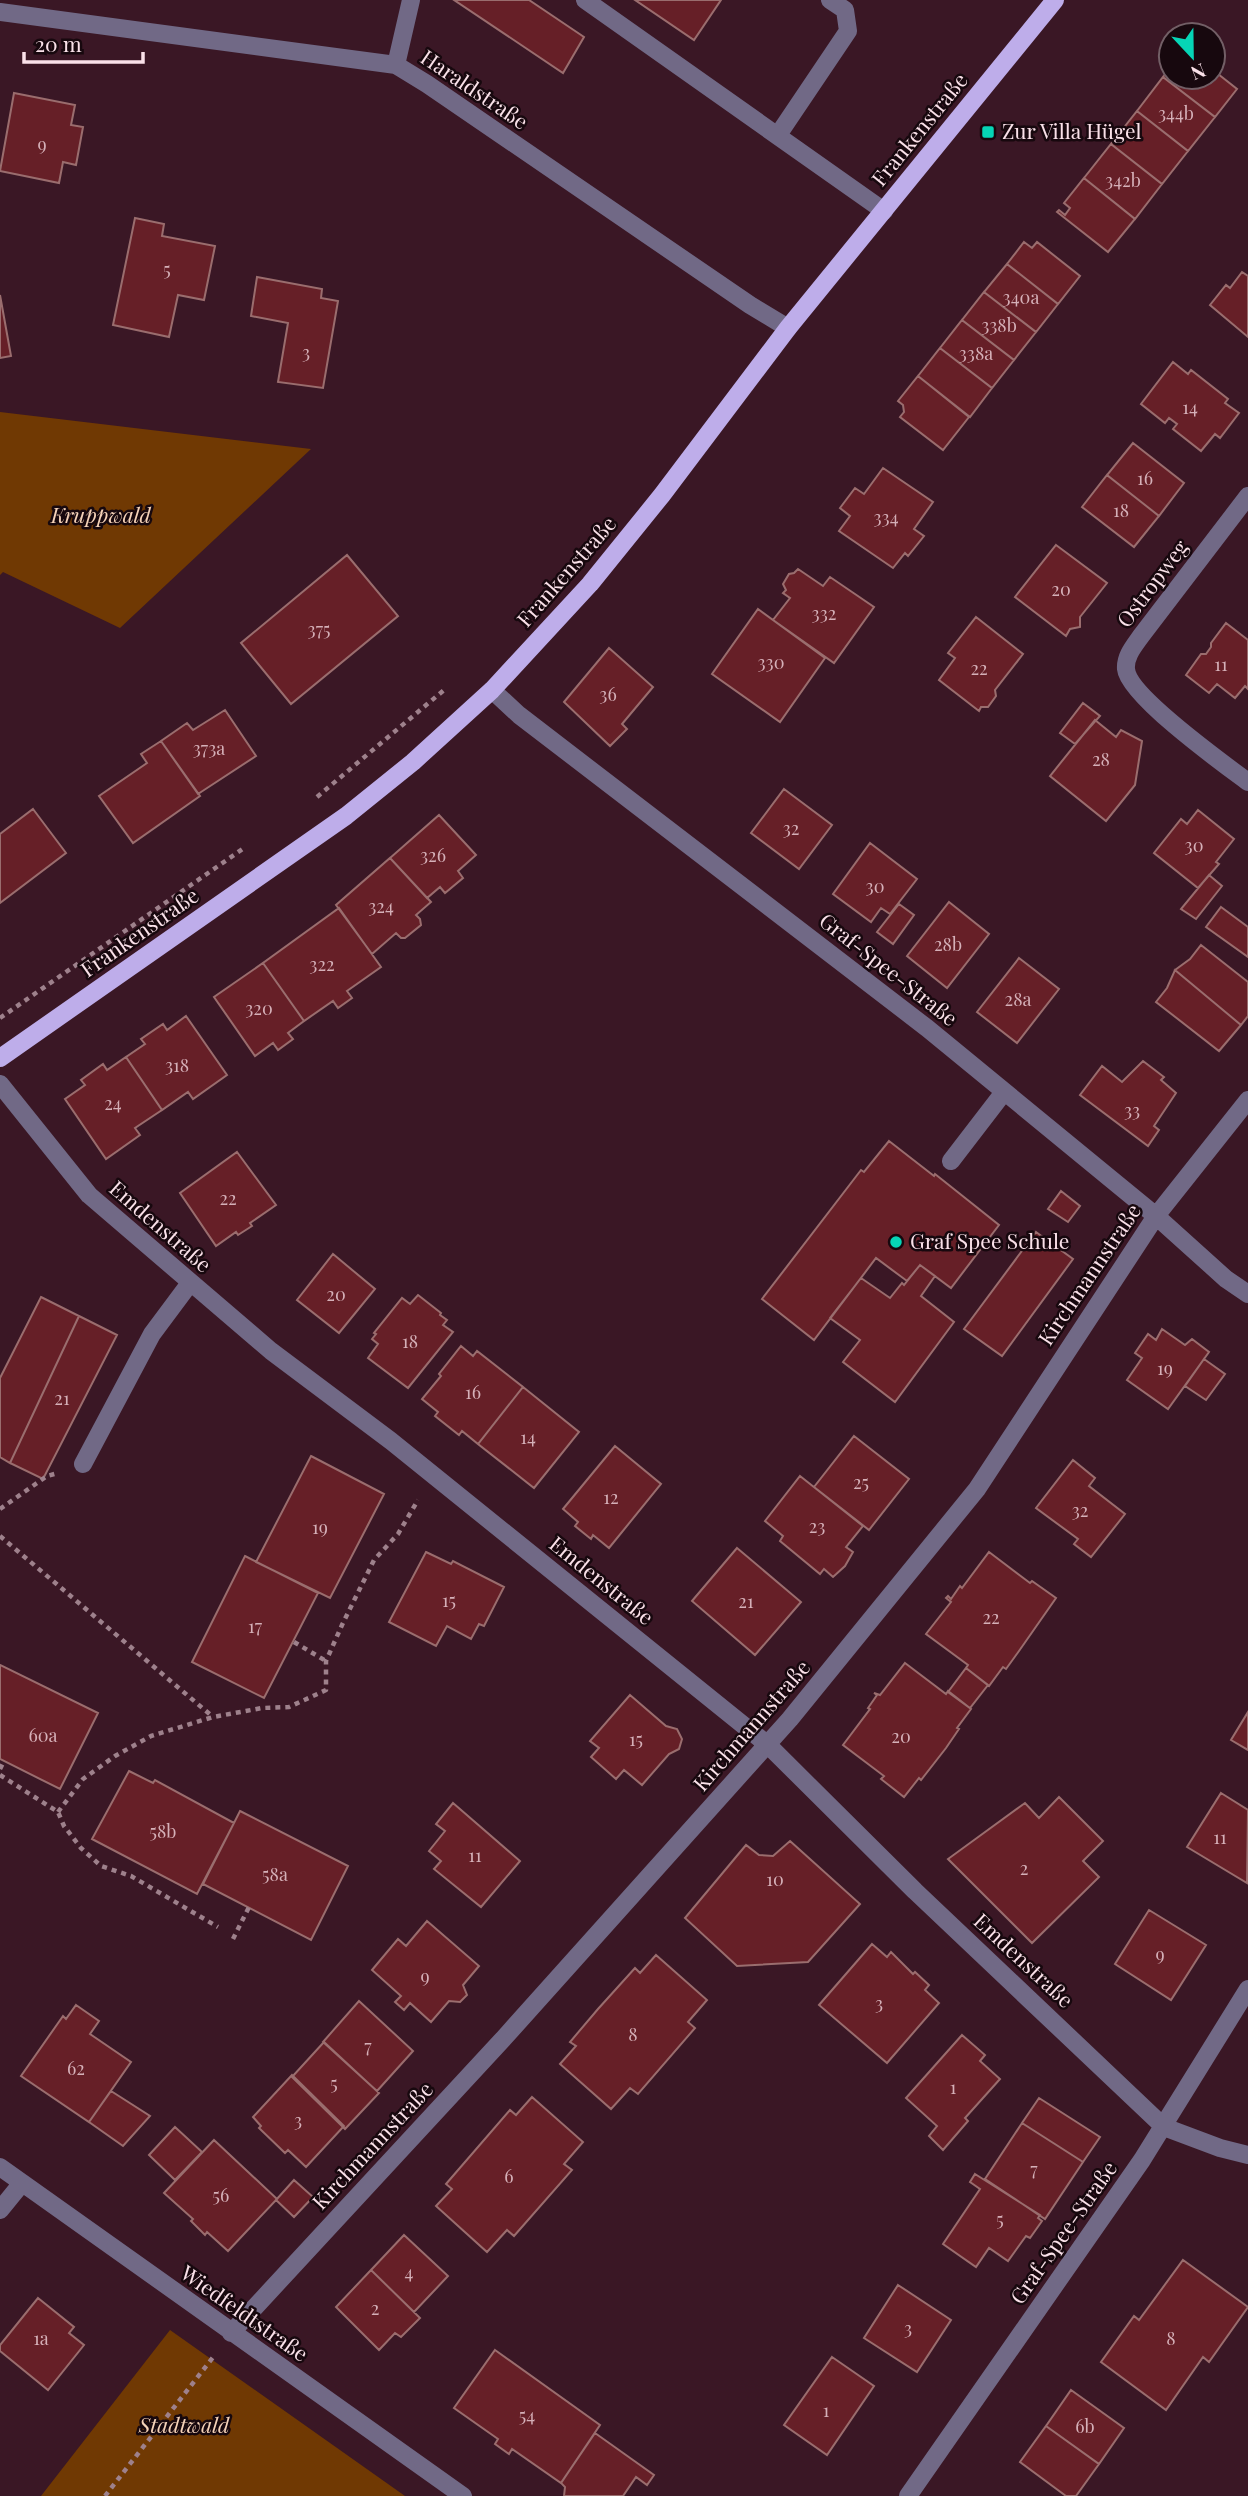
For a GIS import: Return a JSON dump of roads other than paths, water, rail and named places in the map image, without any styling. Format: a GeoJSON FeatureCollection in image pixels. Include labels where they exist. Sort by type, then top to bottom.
{"type":"FeatureCollection","features":[{"type":"Feature","properties":{"kind":"main road","name":"Frankenstraße"},"geometry":{"type":"LineString","coordinates":[[0,1058],[346,816],[413,762],[492,690],[590,584],[662,495],[788,328],[1055,0]]}},
{"type":"Feature","properties":{"kind":"street"},"geometry":{"type":"LineString","coordinates":[[396,65],[411,0]]}},
{"type":"Feature","properties":{"kind":"street"},"geometry":{"type":"LineString","coordinates":[[585,0],[884,211]]}},
{"type":"Feature","properties":{"kind":"street"},"geometry":{"type":"LineString","coordinates":[[778,135],[848,31],[845,10],[830,0]]}},
{"type":"Feature","properties":{"kind":"street","name":"Haraldstraße"},"geometry":{"type":"LineString","coordinates":[[4,8],[396,65],[788,328]]}},
{"type":"Feature","properties":{"kind":"street","name":"Ostropweg"},"geometry":{"type":"LineString","coordinates":[[1248,496],[1135,646],[1128,656],[1126,670],[1129,679],[1148,701],[1248,782]]}},
{"type":"Feature","properties":{"kind":"street","name":"Graf-Spee-Straße"},"geometry":{"type":"LineString","coordinates":[[492,690],[519,715],[927,1028],[1156,1216],[1226,1279],[1248,1294]]}},
{"type":"Feature","properties":{"kind":"street","name":"Emdenstraße"},"geometry":{"type":"LineString","coordinates":[[0,1084],[89,1195],[271,1351],[391,1441],[768,1745],[915,1891],[1164,2127]]}},
{"type":"Feature","properties":{"kind":"street"},"geometry":{"type":"LineString","coordinates":[[951,1161],[1004,1092]]}},
{"type":"Feature","properties":{"kind":"street","name":"Kirchmannstraße"},"geometry":{"type":"LineString","coordinates":[[232,2333],[504,2038],[768,1745],[977,1489],[1156,1216],[1248,1100]]}},
{"type":"Feature","properties":{"kind":"street"},"geometry":{"type":"LineString","coordinates":[[83,1464],[152,1334],[190,1283]]}},
{"type":"Feature","properties":{"kind":"street","name":"Graf-Spee-Straße"},"geometry":{"type":"LineString","coordinates":[[908,2496],[1164,2127],[1248,1989]]}},
{"type":"Feature","properties":{"kind":"street"},"geometry":{"type":"LineString","coordinates":[[1164,2127],[1220,2148],[1248,2155]]}},
{"type":"Feature","properties":{"kind":"street","name":"Wiedfeldtstraße"},"geometry":{"type":"LineString","coordinates":[[0,2167],[463,2496]]}},
{"type":"Feature","properties":{"kind":"street"},"geometry":{"type":"LineString","coordinates":[[0,2210],[23,2183]]}},
{"type":"Feature","properties":{"kind":"place","name":"Zur Villa Hügel"},"geometry":{"type":"Point","coordinates":[988,132]}},
{"type":"Feature","properties":{"kind":"place","name":"Graf Spee Schule"},"geometry":{"type":"Point","coordinates":[896,1242]}},
{"type":"Feature","properties":{"kind":"park label","name":"Kruppwald"},"geometry":{"type":"Point","coordinates":[101,516]}},
{"type":"Feature","properties":{"kind":"park label","name":"Stadtwald"},"geometry":{"type":"Point","coordinates":[184,2426]}}]}
